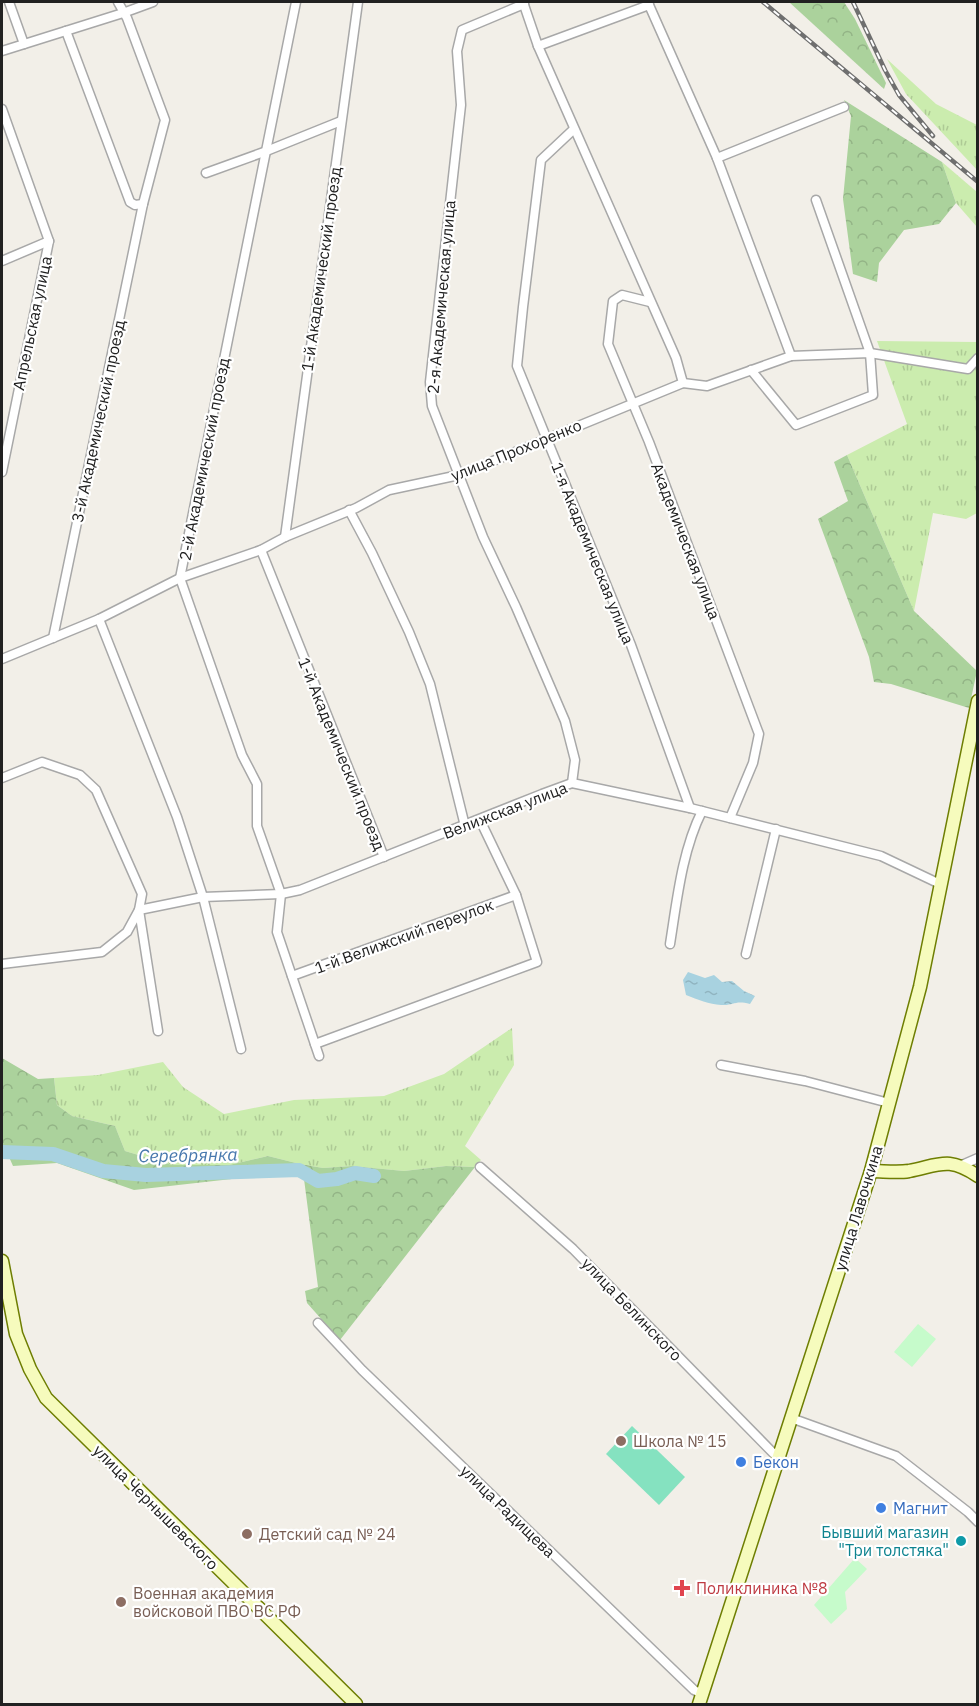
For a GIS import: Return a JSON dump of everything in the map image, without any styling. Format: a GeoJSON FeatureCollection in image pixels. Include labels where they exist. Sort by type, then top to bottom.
{"type":"FeatureCollection","features":[{"type":"Feature","properties":{"kind":"main road","name":"улица Лавочкина"},"geometry":{"type":"LineString","coordinates":[[700,1699],[871,1171],[920,987],[978,701]]}},
{"type":"Feature","properties":{"kind":"main road"},"geometry":{"type":"LineString","coordinates":[[871,1171],[907,1171],[940,1163],[962,1165],[978,1176]]}},
{"type":"Feature","properties":{"kind":"main road","name":"улица Чернышевского"},"geometry":{"type":"LineString","coordinates":[[2,1261],[16,1334],[30,1369],[46,1398],[356,1704]]}},
{"type":"Feature","properties":{"kind":"street"},"geometry":{"type":"LineString","coordinates":[[9,2],[24,44]]}},
{"type":"Feature","properties":{"kind":"street","name":"3-й Академический проезд"},"geometry":{"type":"LineString","coordinates":[[53,638],[143,204],[165,120],[127,18],[118,2]]}},
{"type":"Feature","properties":{"kind":"street"},"geometry":{"type":"LineString","coordinates":[[2,51],[153,2]]}},
{"type":"Feature","properties":{"kind":"street","name":"2-й Академический проезд"},"geometry":{"type":"LineString","coordinates":[[281,894],[257,826],[257,784],[242,754],[180,578],[296,2]]}},
{"type":"Feature","properties":{"kind":"street","name":"1-й Академический проезд"},"geometry":{"type":"LineString","coordinates":[[285,537],[358,2]]}},
{"type":"Feature","properties":{"kind":"street"},"geometry":{"type":"LineString","coordinates":[[523,3],[538,46],[676,358],[683,383]]}},
{"type":"Feature","properties":{"kind":"street","name":"2-я Академическая улица"},"geometry":{"type":"LineString","coordinates":[[523,3],[462,30],[457,51],[461,105],[430,382],[432,406],[483,537],[565,721],[575,760],[572,783]]}},
{"type":"Feature","properties":{"kind":"street"},"geometry":{"type":"LineString","coordinates":[[538,46],[648,3],[717,158],[791,356]]}},
{"type":"Feature","properties":{"kind":"street"},"geometry":{"type":"LineString","coordinates":[[66,31],[130,202],[135,205],[143,204]]}},
{"type":"Feature","properties":{"kind":"street"},"geometry":{"type":"LineString","coordinates":[[717,158],[844,107]]}},
{"type":"Feature","properties":{"kind":"street","name":"Апрельская улица"},"geometry":{"type":"LineString","coordinates":[[2,109],[49,241],[2,472]]}},
{"type":"Feature","properties":{"kind":"street"},"geometry":{"type":"LineString","coordinates":[[206,173],[341,121]]}},
{"type":"Feature","properties":{"kind":"street","name":"1-я Академическая улица"},"geometry":{"type":"LineString","coordinates":[[574,129],[542,160],[518,366],[631,645],[690,808]]}},
{"type":"Feature","properties":{"kind":"street"},"geometry":{"type":"LineString","coordinates":[[751,370],[796,425],[873,395],[870,353],[816,200]]}},
{"type":"Feature","properties":{"kind":"street"},"geometry":{"type":"LineString","coordinates":[[2,261],[49,241]]}},
{"type":"Feature","properties":{"kind":"street","name":"Академическая улица"},"geometry":{"type":"LineString","coordinates":[[650,302],[622,295],[613,301],[608,344],[633,403],[759,734],[753,763],[730,818]]}},
{"type":"Feature","properties":{"kind":"street","name":"улица Прохоренко"},"geometry":{"type":"LineString","coordinates":[[2,659],[99,619],[180,578],[261,550],[389,490],[459,475],[683,383],[707,386],[791,356],[870,353],[968,369],[978,358]]}},
{"type":"Feature","properties":{"kind":"street"},"geometry":{"type":"LineString","coordinates":[[349,510],[409,632],[430,684],[465,826]]}},
{"type":"Feature","properties":{"kind":"street","name":"1-й Академический проезд"},"geometry":{"type":"LineString","coordinates":[[261,550],[384,857]]}},
{"type":"Feature","properties":{"kind":"street"},"geometry":{"type":"LineString","coordinates":[[99,619],[177,817],[202,897],[241,1049]]}},
{"type":"Feature","properties":{"kind":"street"},"geometry":{"type":"LineString","coordinates":[[2,778],[42,762],[80,775],[96,790],[142,894],[139,910],[127,932],[102,952],[2,964]]}},
{"type":"Feature","properties":{"kind":"street","name":"Велижская улица"},"geometry":{"type":"LineString","coordinates":[[139,910],[202,897],[281,894],[300,890],[572,783],[690,808],[881,856],[940,884]]}},
{"type":"Feature","properties":{"kind":"street"},"geometry":{"type":"LineString","coordinates":[[670,944],[681,879],[696,823],[702,811]]}},
{"type":"Feature","properties":{"kind":"street"},"geometry":{"type":"LineString","coordinates":[[315,1044],[537,962],[516,895],[480,820]]}},
{"type":"Feature","properties":{"kind":"street"},"geometry":{"type":"LineString","coordinates":[[746,954],[776,829]]}},
{"type":"Feature","properties":{"kind":"street"},"geometry":{"type":"LineString","coordinates":[[281,894],[278,932],[319,1056]]}},
{"type":"Feature","properties":{"kind":"street","name":"1-й Велижский переулок"},"geometry":{"type":"LineString","coordinates":[[292,976],[516,895]]}},
{"type":"Feature","properties":{"kind":"street"},"geometry":{"type":"LineString","coordinates":[[139,910],[158,1031]]}},
{"type":"Feature","properties":{"kind":"street"},"geometry":{"type":"LineString","coordinates":[[721,1065],[805,1081],[889,1103]]}},
{"type":"Feature","properties":{"kind":"street"},"geometry":{"type":"LineString","coordinates":[[962,1165],[978,1158]]}},
{"type":"Feature","properties":{"kind":"street","name":"улица Белинского"},"geometry":{"type":"LineString","coordinates":[[480,1167],[573,1249],[778,1458]]}},
{"type":"Feature","properties":{"kind":"street","name":"улица Радищева"},"geometry":{"type":"LineString","coordinates":[[318,1323],[362,1370],[700,1699]]}},
{"type":"Feature","properties":{"kind":"street"},"geometry":{"type":"LineString","coordinates":[[791,1418],[896,1456],[978,1522]]}},
{"type":"Feature","properties":{"kind":"green space"},"geometry":{"type":"Polygon","coordinates":[[[789,2],[844,2],[855,19],[886,83],[884,89],[789,2]]]}},
{"type":"Feature","properties":{"kind":"green space"},"geometry":{"type":"Polygon","coordinates":[[[887,59],[936,104],[977,125],[977,170],[906,94],[887,59]]]}},
{"type":"Feature","properties":{"kind":"green space"},"geometry":{"type":"Polygon","coordinates":[[[844,100],[942,162],[956,203],[939,224],[904,230],[879,263],[877,282],[853,274],[843,199],[851,116],[844,100]]]}},
{"type":"Feature","properties":{"kind":"green space"},"geometry":{"type":"Polygon","coordinates":[[[942,162],[977,192],[977,227],[956,203],[942,162]]]}},
{"type":"Feature","properties":{"kind":"green space"},"geometry":{"type":"Polygon","coordinates":[[[877,341],[977,342],[977,513],[966,519],[933,513],[914,611],[847,455],[907,424],[877,341]]]}},
{"type":"Feature","properties":{"kind":"green space"},"geometry":{"type":"Polygon","coordinates":[[[847,455],[914,611],[977,671],[969,708],[891,684],[874,682],[869,657],[818,519],[848,501],[834,462],[847,455]]]}},
{"type":"Feature","properties":{"kind":"green space"},"geometry":{"type":"Polygon","coordinates":[[[512,1028],[514,1065],[465,1146],[481,1160],[475,1167],[446,1166],[404,1171],[352,1166],[323,1168],[268,1156],[229,1165],[172,1165],[125,1151],[115,1126],[72,1116],[57,1105],[54,1078],[98,1075],[163,1062],[183,1087],[224,1114],[294,1100],[384,1096],[444,1074],[512,1028]]]}},
{"type":"Feature","properties":{"kind":"green space"},"geometry":{"type":"Polygon","coordinates":[[[2,1058],[38,1079],[54,1078],[57,1105],[72,1116],[115,1126],[125,1151],[172,1165],[229,1165],[268,1156],[323,1168],[352,1166],[404,1171],[446,1166],[475,1167],[340,1340],[307,1303],[305,1291],[318,1287],[304,1179],[286,1173],[134,1190],[57,1163],[13,1166],[9,1157],[2,1157],[2,1058]]]}},
{"type":"Feature","properties":{"kind":"green space"},"geometry":{"type":"Polygon","coordinates":[[[918,1324],[936,1339],[912,1367],[894,1352],[918,1324]]]}},
{"type":"Feature","properties":{"kind":"green space"},"geometry":{"type":"Polygon","coordinates":[[[632,1426],[685,1477],[659,1505],[606,1454],[632,1426]]]}},
{"type":"Feature","properties":{"kind":"green space"},"geometry":{"type":"Polygon","coordinates":[[[855,1558],[867,1569],[845,1592],[847,1609],[831,1624],[814,1605],[855,1558]]]}},
{"type":"Feature","properties":{"kind":"water"},"geometry":{"type":"Polygon","coordinates":[[[688,972],[705,978],[714,975],[722,982],[732,981],[744,991],[755,996],[750,1004],[721,1005],[699,1000],[686,995],[683,980],[688,972]]]}},
{"type":"Feature","properties":{"kind":"waterway","name":"Серебрянка"},"geometry":{"type":"LineString","coordinates":[[2,1152],[53,1154],[103,1171],[146,1175],[299,1170],[318,1181],[337,1179],[355,1173],[374,1176]]}},
{"type":"Feature","properties":{"kind":"railway"},"geometry":{"type":"LineString","coordinates":[[763,2],[978,182]]}},
{"type":"Feature","properties":{"kind":"railway"},"geometry":{"type":"LineString","coordinates":[[853,2],[899,95],[933,136]]}},
{"type":"Feature","properties":{"kind":"place","name":"Школа № 15"},"geometry":{"type":"Point","coordinates":[621,1441]}},
{"type":"Feature","properties":{"kind":"place","name":"Бекон"},"geometry":{"type":"Point","coordinates":[741,1462]}},
{"type":"Feature","properties":{"kind":"place","name":"Магнит"},"geometry":{"type":"Point","coordinates":[881,1508]}},
{"type":"Feature","properties":{"kind":"place","name":"Детский сад № 24"},"geometry":{"type":"Point","coordinates":[247,1534]}},
{"type":"Feature","properties":{"kind":"place","name":"Бывший магазин \"Три толстяка\""},"geometry":{"type":"Point","coordinates":[961,1541]}},
{"type":"Feature","properties":{"kind":"place","name":"Поликлиника №8"},"geometry":{"type":"Point","coordinates":[682,1588]}},
{"type":"Feature","properties":{"kind":"place","name":"Военная академия войсковой ПВО ВС РФ"},"geometry":{"type":"Point","coordinates":[121,1602]}}]}
